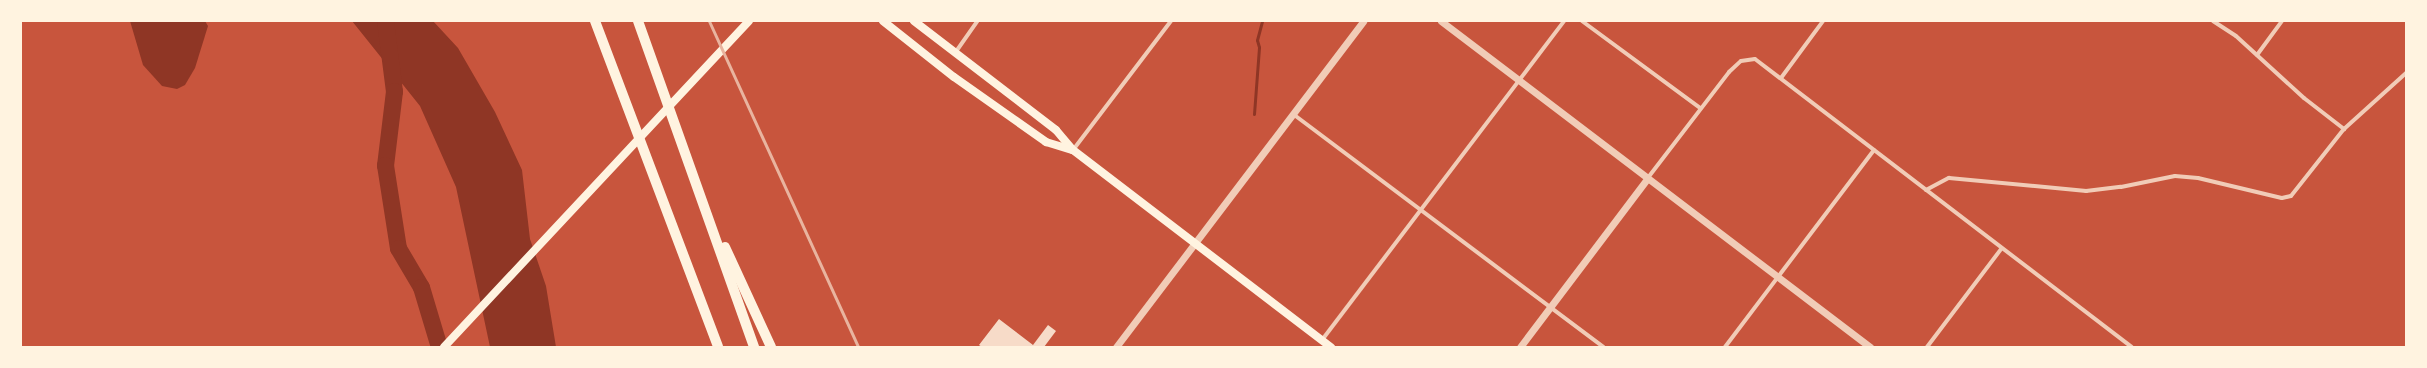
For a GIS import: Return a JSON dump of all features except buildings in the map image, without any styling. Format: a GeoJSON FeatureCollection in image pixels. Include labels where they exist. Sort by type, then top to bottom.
{"type":"FeatureCollection","features":[{"type":"Feature","properties":{"kind":"highway"},"geometry":{"type":"LineString","coordinates":[[595,21],[718,347]]}},
{"type":"Feature","properties":{"kind":"highway"},"geometry":{"type":"LineString","coordinates":[[638,21],[754,347]]}},
{"type":"Feature","properties":{"kind":"highway"},"geometry":{"type":"LineString","coordinates":[[681,143],[751,308],[771,347]]}},
{"type":"Feature","properties":{"kind":"main road"},"geometry":{"type":"LineString","coordinates":[[444,347],[749,21]]}},
{"type":"Feature","properties":{"kind":"main road"},"geometry":{"type":"LineString","coordinates":[[882,21],[949,73],[1046,142],[1072,150]]}},
{"type":"Feature","properties":{"kind":"main road"},"geometry":{"type":"LineString","coordinates":[[914,21],[1056,130],[1072,150],[1196,242],[1331,347]]}},
{"type":"Feature","properties":{"kind":"street"},"geometry":{"type":"LineString","coordinates":[[955,53],[977,21]]}},
{"type":"Feature","properties":{"kind":"street"},"geometry":{"type":"LineString","coordinates":[[1072,150],[1171,21]]}},
{"type":"Feature","properties":{"kind":"street"},"geometry":{"type":"LineString","coordinates":[[1116,347],[1363,21]]}},
{"type":"Feature","properties":{"kind":"street"},"geometry":{"type":"LineString","coordinates":[[1441,21],[1870,347]]}},
{"type":"Feature","properties":{"kind":"street"},"geometry":{"type":"LineString","coordinates":[[1322,340],[1564,21]]}},
{"type":"Feature","properties":{"kind":"street"},"geometry":{"type":"LineString","coordinates":[[1582,21],[1700,108]]}},
{"type":"Feature","properties":{"kind":"street"},"geometry":{"type":"LineString","coordinates":[[1781,78],[1823,21]]}},
{"type":"Feature","properties":{"kind":"street"},"geometry":{"type":"LineString","coordinates":[[2213,21],[2236,36],[2344,130]]}},
{"type":"Feature","properties":{"kind":"street"},"geometry":{"type":"LineString","coordinates":[[2258,55],[2282,21]]}},
{"type":"Feature","properties":{"kind":"street"},"geometry":{"type":"LineString","coordinates":[[1520,347],[1700,108],[1729,72],[1741,61],[1755,59],[2001,249],[2132,347]]}},
{"type":"Feature","properties":{"kind":"street"},"geometry":{"type":"LineString","coordinates":[[1926,190],[1949,178],[2086,191],[2122,187],[2175,176],[2198,178],[2282,198],[2296,194],[2344,130],[2406,73]]}},
{"type":"Feature","properties":{"kind":"street"},"geometry":{"type":"LineString","coordinates":[[1293,114],[1603,347]]}},
{"type":"Feature","properties":{"kind":"street"},"geometry":{"type":"LineString","coordinates":[[1725,347],[1874,150]]}},
{"type":"Feature","properties":{"kind":"street"},"geometry":{"type":"LineString","coordinates":[[1927,347],[2001,249]]}},
{"type":"Feature","properties":{"kind":"shaded area"},"geometry":{"type":"Polygon","coordinates":[[[130,21],[205,21],[208,26],[195,68],[185,85],[177,89],[162,86],[143,65],[130,21]]]}},
{"type":"Feature","properties":{"kind":"shaded area"},"geometry":{"type":"Polygon","coordinates":[[[352,21],[433,21],[458,48],[495,112],[522,170],[530,239],[546,286],[556,347],[490,347],[456,187],[420,106],[352,21]]]}},
{"type":"Feature","properties":{"kind":"waterway"},"geometry":{"type":"LineString","coordinates":[[385,21],[394,91],[385,165],[398,248],[421,287],[439,347]]}},
{"type":"Feature","properties":{"kind":"waterway"},"geometry":{"type":"LineString","coordinates":[[1254,114],[1259,47],[1257,40],[1262,21]]}},
{"type":"Feature","properties":{"kind":"railway"},"geometry":{"type":"LineString","coordinates":[[709,21],[858,347]]}}]}
